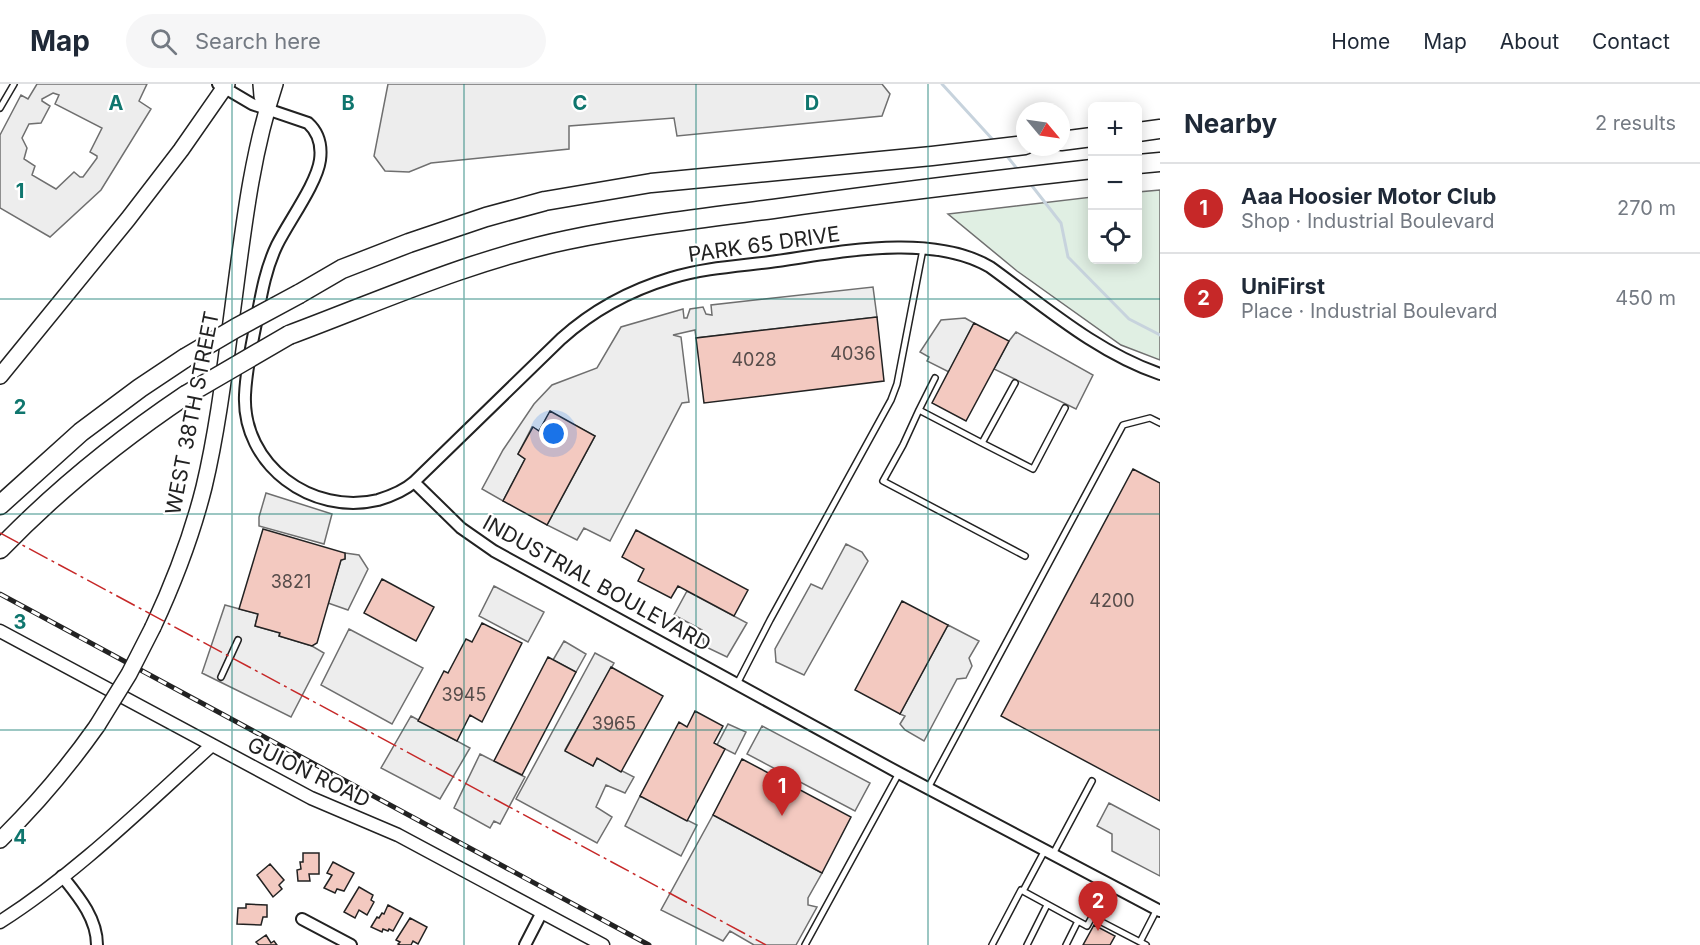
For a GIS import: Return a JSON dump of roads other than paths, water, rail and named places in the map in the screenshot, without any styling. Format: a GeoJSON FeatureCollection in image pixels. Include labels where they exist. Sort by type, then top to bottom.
{"type":"FeatureCollection","features":[{"type":"Feature","properties":{"kind":"highway"},"geometry":{"type":"LineString","coordinates":[[1142,131],[1160,129]]}},
{"type":"Feature","properties":{"kind":"highway"},"geometry":{"type":"LineString","coordinates":[[1070,140],[1088,137]]}},
{"type":"Feature","properties":{"kind":"highway"},"geometry":{"type":"LineString","coordinates":[[0,505],[81,432],[185,358],[342,269],[399,246],[467,223],[545,201],[640,184],[1016,146]]}},
{"type":"Feature","properties":{"kind":"highway"},"geometry":{"type":"LineString","coordinates":[[1142,164],[1160,162]]}},
{"type":"Feature","properties":{"kind":"highway"},"geometry":{"type":"LineString","coordinates":[[2,547],[63,489],[102,456],[186,395],[289,335],[478,264],[567,240],[652,225],[954,184],[1088,169]]}},
{"type":"Feature","properties":{"kind":"main road"},"geometry":{"type":"LineString","coordinates":[[261,84],[267,110]]}},
{"type":"Feature","properties":{"kind":"main road","name":"WEST 38TH STREET"},"geometry":{"type":"LineString","coordinates":[[0,840],[51,786],[97,726],[125,681],[153,627],[182,558],[205,484],[220,402],[255,156],[275,84]]}},
{"type":"Feature","properties":{"kind":"main road"},"geometry":{"type":"LineString","coordinates":[[0,376],[181,150],[223,85]]}},
{"type":"Feature","properties":{"kind":"street"},"geometry":{"type":"LineString","coordinates":[[223,85],[244,100],[308,123],[320,139],[321,152],[317,173],[278,244],[264,279],[250,351],[245,397],[247,418],[252,434],[267,462],[281,477],[317,498],[341,503],[368,502],[393,495],[414,482]]}},
{"type":"Feature","properties":{"kind":"street","name":"PARK 65 DRIVE"},"geometry":{"type":"LineString","coordinates":[[414,482],[569,332],[626,295],[673,277],[703,271],[896,247],[923,248],[962,255],[990,267],[1093,341],[1124,359],[1160,374]]}},
{"type":"Feature","properties":{"kind":"street","name":"INDUSTRIAL BOULEVARD"},"geometry":{"type":"LineString","coordinates":[[414,482],[453,521],[485,545],[899,774],[1158,910]]}},
{"type":"Feature","properties":{"kind":"street","name":"GUION ROAD"},"geometry":{"type":"LineString","coordinates":[[0,631],[311,798],[398,835],[603,945]]}},
{"type":"Feature","properties":{"kind":"street"},"geometry":{"type":"LineString","coordinates":[[0,922],[32,900],[105,841],[212,745]]}},
{"type":"Feature","properties":{"kind":"street"},"geometry":{"type":"LineString","coordinates":[[63,876],[83,903],[93,924],[97,945]]}},
{"type":"Feature","properties":{"kind":"street"},"geometry":{"type":"LineString","coordinates":[[525,945],[542,912]]}},
{"type":"Feature","properties":{"kind":"street"},"geometry":{"type":"LineString","coordinates":[[302,919],[351,945]]}},
{"type":"Feature","properties":{"kind":"lane"},"geometry":{"type":"LineString","coordinates":[[0,108],[14,84]]}},
{"type":"Feature","properties":{"kind":"lane"},"geometry":{"type":"LineString","coordinates":[[737,684],[891,400],[897,384],[923,248]]}},
{"type":"Feature","properties":{"kind":"lane"},"geometry":{"type":"LineString","coordinates":[[935,378],[883,481],[1025,556]]}},
{"type":"Feature","properties":{"kind":"lane"},"geometry":{"type":"LineString","coordinates":[[982,443],[1015,383]]}},
{"type":"Feature","properties":{"kind":"lane"},"geometry":{"type":"LineString","coordinates":[[919,410],[1033,469],[1065,408]]}},
{"type":"Feature","properties":{"kind":"lane"},"geometry":{"type":"LineString","coordinates":[[928,788],[1123,425],[1150,418],[1160,423]]}},
{"type":"Feature","properties":{"kind":"lane"},"geometry":{"type":"LineString","coordinates":[[221,677],[238,640]]}},
{"type":"Feature","properties":{"kind":"lane"},"geometry":{"type":"LineString","coordinates":[[805,945],[899,774]]}},
{"type":"Feature","properties":{"kind":"lane"},"geometry":{"type":"LineString","coordinates":[[992,945],[1021,890],[1023,891],[1049,852],[1092,781]]}},
{"type":"Feature","properties":{"kind":"lane"},"geometry":{"type":"LineString","coordinates":[[1023,891],[1087,926],[1092,916],[1143,943],[1158,910]]}},
{"type":"Feature","properties":{"kind":"lane"},"geometry":{"type":"LineString","coordinates":[[1026,945],[1047,905]]}},
{"type":"Feature","properties":{"kind":"lane"},"geometry":{"type":"LineString","coordinates":[[1066,945],[1078,921]]}},
{"type":"Feature","properties":{"kind":"waterway"},"geometry":{"type":"LineString","coordinates":[[942,84],[994,141]]}},
{"type":"Feature","properties":{"kind":"waterway"},"geometry":{"type":"LineString","coordinates":[[1006,155],[1019,171]]}},
{"type":"Feature","properties":{"kind":"waterway"},"geometry":{"type":"LineString","coordinates":[[1029,182],[1061,223],[1068,257],[1129,319],[1160,335]]}},
{"type":"Feature","properties":{"kind":"railway"},"geometry":{"type":"LineString","coordinates":[[0,594],[649,945]]}},
{"type":"Feature","properties":{"kind":"place","name":"Aaa Hoosier Motor Club"},"geometry":{"type":"Point","coordinates":[782,816]}},
{"type":"Feature","properties":{"kind":"place","name":"UniFirst"},"geometry":{"type":"Point","coordinates":[1098,931]}}]}
